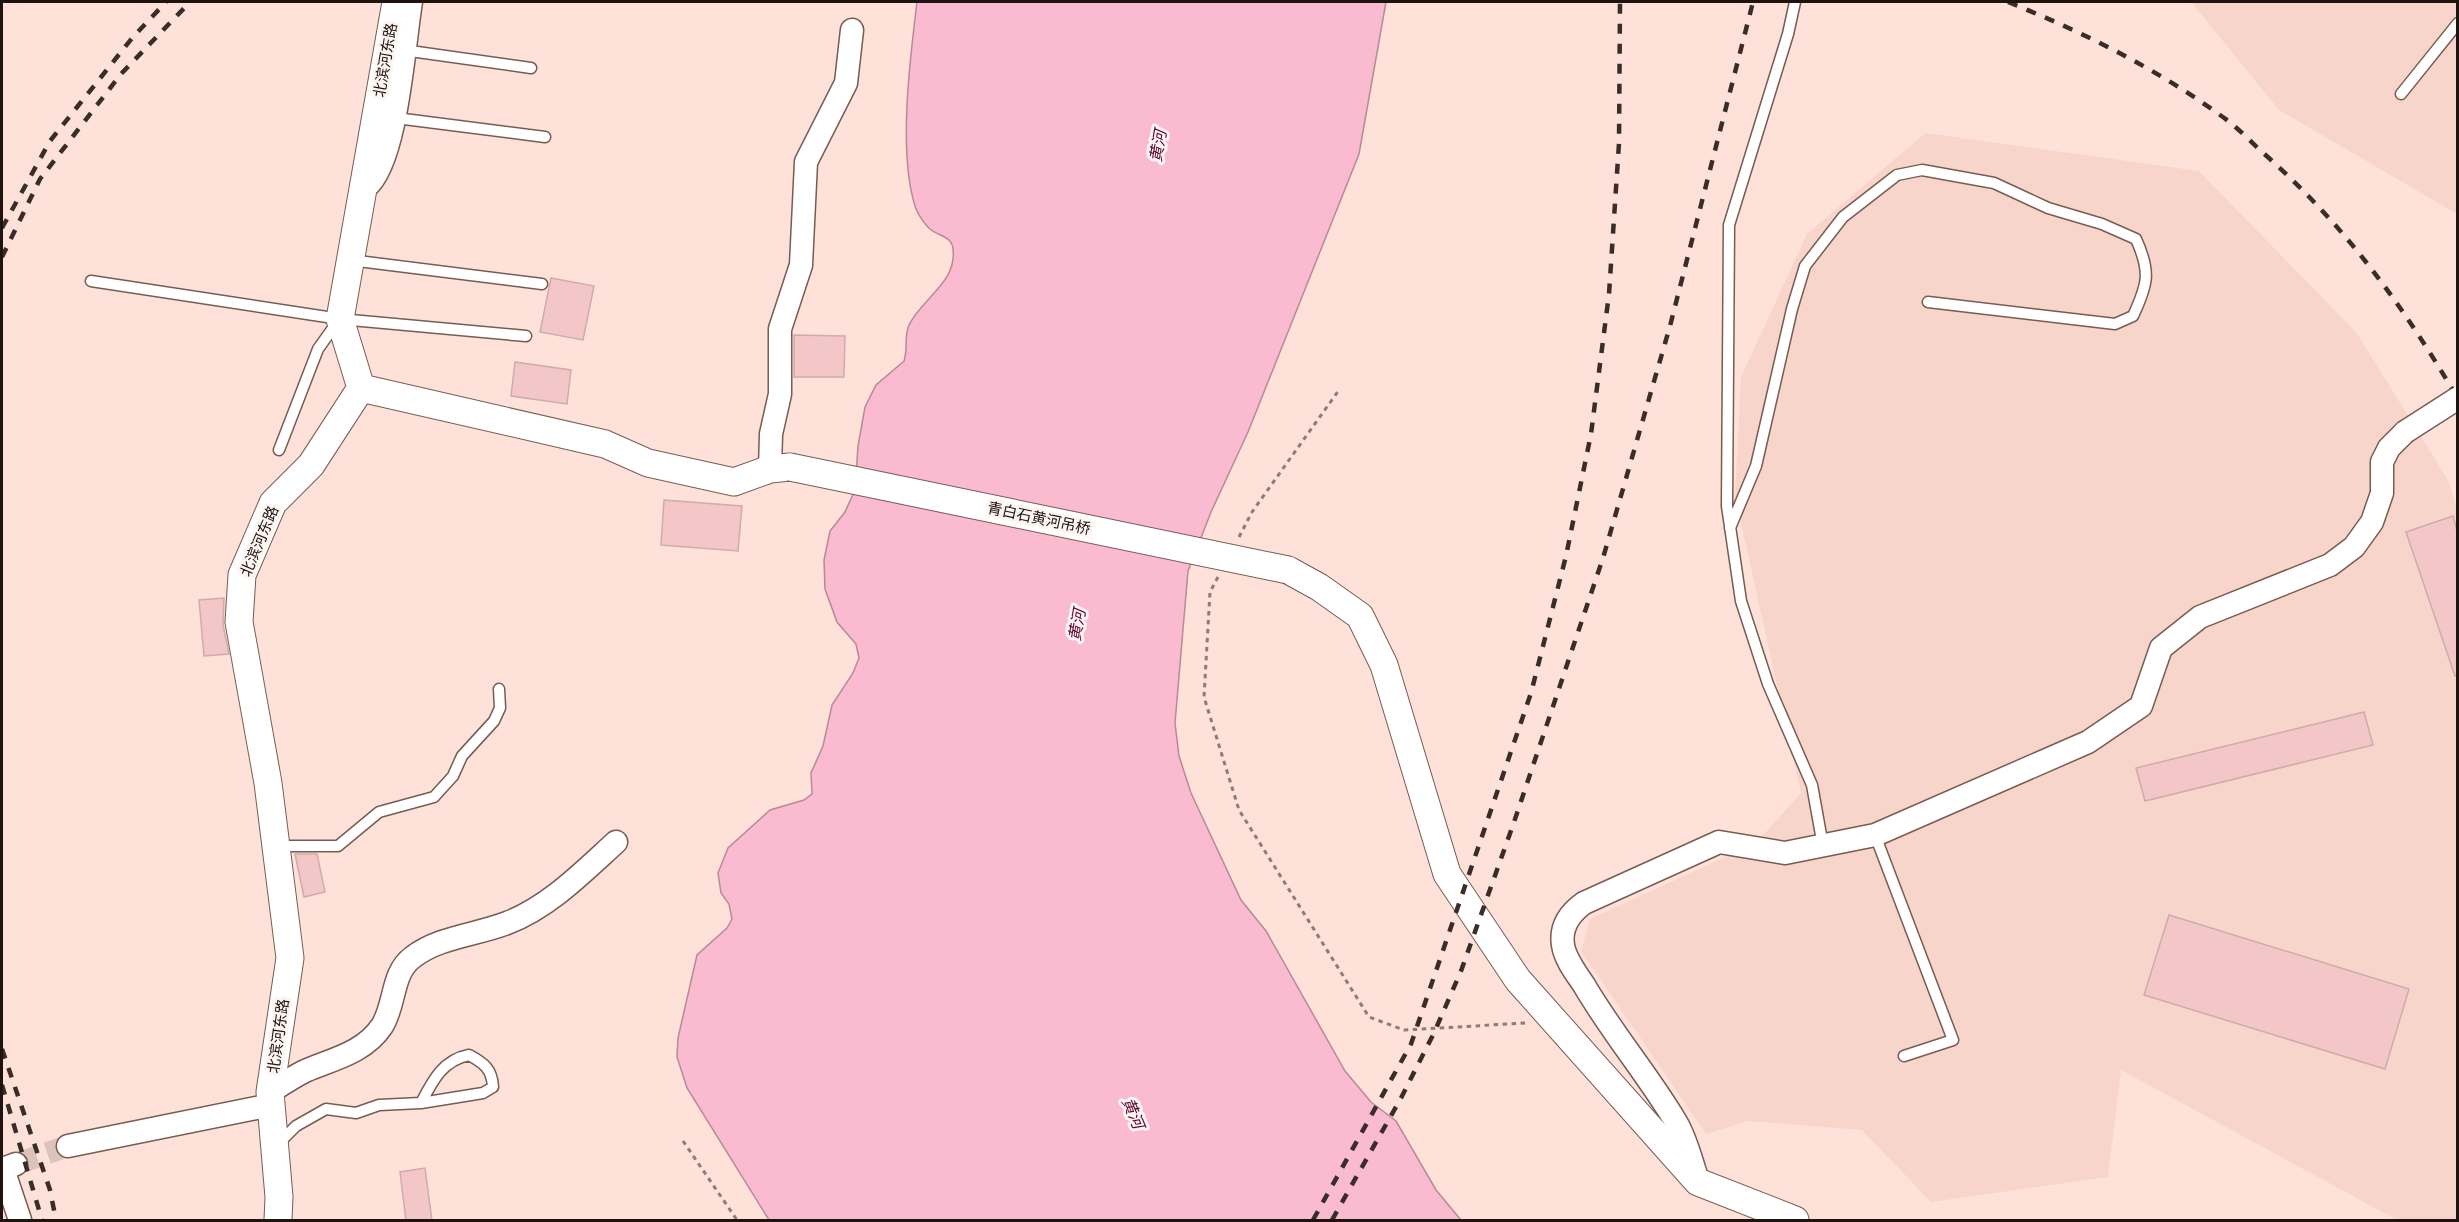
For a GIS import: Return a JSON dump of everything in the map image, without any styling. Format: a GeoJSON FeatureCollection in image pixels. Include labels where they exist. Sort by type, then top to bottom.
{"type":"FeatureCollection","features":[{"type":"Feature","properties":{"kind":"street","name":"北滨河东路"},"geometry":{"type":"LineString","coordinates":[[278,1221],[279,1197],[270,1099],[290,958],[268,783],[239,622],[242,575],[273,503],[311,465],[362,388],[340,319],[396,2]]}},
{"type":"Feature","properties":{"kind":"street"},"geometry":{"type":"LineString","coordinates":[[363,189],[376,179],[396,118],[411,2]]}},
{"type":"Feature","properties":{"kind":"street"},"geometry":{"type":"LineString","coordinates":[[362,388],[605,444],[648,463],[735,482],[780,468],[771,434],[780,394],[780,329],[801,266],[806,162],[846,83],[852,30]]}},
{"type":"Feature","properties":{"kind":"street"},"geometry":{"type":"LineString","coordinates":[[1795,1221],[1698,1182],[1677,1124],[1609,1029],[1568,960],[1563,947],[1566,921],[1574,910],[1584,903],[1719,842],[1785,853],[1875,835],[2088,742],[2141,706],[2161,648],[2200,617],[2330,566],[2354,547],[2372,522],[2382,493],[2382,462],[2389,448],[2405,432],[2457,398]]}},
{"type":"Feature","properties":{"kind":"street","name":"青白石黄河吊桥"},"geometry":{"type":"LineString","coordinates":[[780,468],[1288,570],[1319,587],[1360,616],[1384,665],[1447,874],[1518,980],[1698,1182]]}},
{"type":"Feature","properties":{"kind":"street"},"geometry":{"type":"LineString","coordinates":[[68,1146],[270,1099],[305,1072],[340,1059],[363,1046],[382,1026],[393,1002],[397,975],[412,957],[437,943],[508,923],[558,893],[616,842]]}},
{"type":"Feature","properties":{"kind":"street"},"geometry":{"type":"LineString","coordinates":[[16,1164],[3,1169],[20,1221]]}},
{"type":"Feature","properties":{"kind":"lane"},"geometry":{"type":"LineString","coordinates":[[1795,2],[1788,34],[1728,225],[1727,506],[1741,602],[1768,684],[1812,785],[1823,846]]}},
{"type":"Feature","properties":{"kind":"lane"},"geometry":{"type":"LineString","coordinates":[[2401,94],[2457,23]]}},
{"type":"Feature","properties":{"kind":"lane"},"geometry":{"type":"LineString","coordinates":[[403,50],[531,68]]}},
{"type":"Feature","properties":{"kind":"lane"},"geometry":{"type":"LineString","coordinates":[[396,118],[545,137]]}},
{"type":"Feature","properties":{"kind":"lane"},"geometry":{"type":"LineString","coordinates":[[1730,528],[1756,466],[1792,309],[1805,266],[1843,217],[1897,176],[1922,170],[1994,183],[2048,208],[2102,224],[2136,239],[2146,262],[2146,287],[2133,316],[2115,324],[1928,302]]}},
{"type":"Feature","properties":{"kind":"lane"},"geometry":{"type":"LineString","coordinates":[[350,260],[542,284]]}},
{"type":"Feature","properties":{"kind":"lane"},"geometry":{"type":"LineString","coordinates":[[92,281],[340,319],[526,336]]}},
{"type":"Feature","properties":{"kind":"lane"},"geometry":{"type":"LineString","coordinates":[[279,450],[318,350],[340,319]]}},
{"type":"Feature","properties":{"kind":"lane"},"geometry":{"type":"LineString","coordinates":[[276,846],[338,846],[379,812],[434,796],[453,776],[462,756],[494,721],[500,708],[500,689]]}},
{"type":"Feature","properties":{"kind":"lane"},"geometry":{"type":"LineString","coordinates":[[1875,835],[1953,1040],[1904,1056]]}},
{"type":"Feature","properties":{"kind":"lane"},"geometry":{"type":"LineString","coordinates":[[275,1148],[296,1126],[326,1109],[356,1113],[379,1105],[421,1103],[483,1093],[493,1087],[492,1074],[484,1063],[469,1055],[456,1058],[441,1069],[421,1103]]}},
{"type":"Feature","properties":{"kind":"path"},"geometry":{"type":"LineString","coordinates":[[1237,542],[1252,512],[1339,390]]}},
{"type":"Feature","properties":{"kind":"path"},"geometry":{"type":"LineString","coordinates":[[1221,572],[1210,592],[1204,697],[1239,810],[1369,1017],[1404,1030],[1555,1022]]}},
{"type":"Feature","properties":{"kind":"path"},"geometry":{"type":"LineString","coordinates":[[683,1141],[737,1221]]}},
{"type":"Feature","properties":{"kind":"shaded area"},"geometry":{"type":"Polygon","coordinates":[[[2191,2],[2457,2],[2457,214],[2279,110],[2191,2]]]}},
{"type":"Feature","properties":{"kind":"shaded area"},"geometry":{"type":"Polygon","coordinates":[[[1925,133],[2199,171],[2356,332],[2448,480],[2457,509],[2457,1220],[2397,1220],[2121,1070],[2108,1177],[1931,1202],[1862,1130],[1748,1121],[1706,1134],[1581,951],[1590,919],[1756,843],[1801,793],[1735,496],[1741,377],[1807,234],[1925,133]]]}},
{"type":"Feature","properties":{"kind":"water","name":"黄河"},"geometry":{"type":"Polygon","coordinates":[[[917,2],[1386,2],[1359,154],[1248,432],[1211,512],[1188,571],[1175,723],[1179,756],[1191,793],[1241,900],[1266,931],[1345,1071],[1371,1102],[1396,1121],[1436,1190],[1461,1220],[769,1220],[687,1088],[677,1057],[678,1038],[697,955],[727,928],[732,919],[729,904],[721,893],[718,873],[728,848],[770,810],[804,800],[812,794],[811,773],[823,746],[832,705],[853,673],[859,658],[856,644],[837,622],[825,589],[824,560],[830,531],[845,512],[855,490],[858,446],[865,407],[876,385],[904,361],[909,325],[944,281],[953,261],[950,241],[933,231],[924,222],[916,209],[910,184],[906,133],[907,105],[917,2]]]}},
{"type":"Feature","properties":{"kind":"building"},"geometry":{"type":"Polygon","coordinates":[[[551,278],[594,286],[583,340],[540,332],[551,278]]]}},
{"type":"Feature","properties":{"kind":"building"},"geometry":{"type":"Polygon","coordinates":[[[794,335],[845,336],[844,377],[794,377],[794,335]]]}},
{"type":"Feature","properties":{"kind":"building"},"geometry":{"type":"Polygon","coordinates":[[[515,362],[571,370],[567,404],[511,396],[515,362]]]}},
{"type":"Feature","properties":{"kind":"building"},"geometry":{"type":"Polygon","coordinates":[[[664,500],[742,506],[738,551],[661,545],[664,500]]]}},
{"type":"Feature","properties":{"kind":"building"},"geometry":{"type":"Polygon","coordinates":[[[2453,516],[2457,531],[2457,676],[2455,676],[2406,532],[2453,516]]]}},
{"type":"Feature","properties":{"kind":"building"},"geometry":{"type":"Polygon","coordinates":[[[224,598],[223,625],[229,654],[204,656],[199,600],[224,598]]]}},
{"type":"Feature","properties":{"kind":"building"},"geometry":{"type":"Polygon","coordinates":[[[2364,712],[2373,745],[2145,801],[2136,768],[2364,712]]]}},
{"type":"Feature","properties":{"kind":"building"},"geometry":{"type":"Polygon","coordinates":[[[295,854],[317,854],[325,892],[304,897],[295,854]]]}},
{"type":"Feature","properties":{"kind":"building"},"geometry":{"type":"Polygon","coordinates":[[[2169,915],[2409,989],[2385,1069],[2144,995],[2169,915]]]}},
{"type":"Feature","properties":{"kind":"building"},"geometry":{"type":"Polygon","coordinates":[[[425,1168],[432,1221],[406,1221],[400,1172],[425,1168]]]}},
{"type":"Feature","properties":{"kind":"tunnel"},"geometry":{"type":"LineString","coordinates":[[16,1164],[68,1146]]}},
{"type":"Feature","properties":{"kind":"railway"},"geometry":{"type":"LineString","coordinates":[[2,228],[50,141],[133,37],[166,2]]}},
{"type":"Feature","properties":{"kind":"railway"},"geometry":{"type":"LineString","coordinates":[[2,257],[40,179],[121,74],[190,2]]}},
{"type":"Feature","properties":{"kind":"railway"},"geometry":{"type":"LineString","coordinates":[[1313,1220],[1411,1044],[1531,693],[1566,556],[1591,434],[1609,294],[1619,143],[1620,2]]}},
{"type":"Feature","properties":{"kind":"railway"},"geometry":{"type":"LineString","coordinates":[[1332,1220],[1401,1098],[1434,1033],[1461,971],[1513,825],[1603,558],[1670,326],[1753,2]]}},
{"type":"Feature","properties":{"kind":"railway"},"geometry":{"type":"LineString","coordinates":[[2008,2],[2118,52],[2170,82],[2226,119],[2319,207],[2370,267],[2416,331],[2458,399]]}},
{"type":"Feature","properties":{"kind":"railway"},"geometry":{"type":"LineString","coordinates":[[2,1049],[50,1190],[56,1220]]}},
{"type":"Feature","properties":{"kind":"railway"},"geometry":{"type":"LineString","coordinates":[[2,1085],[42,1220]]}}]}
